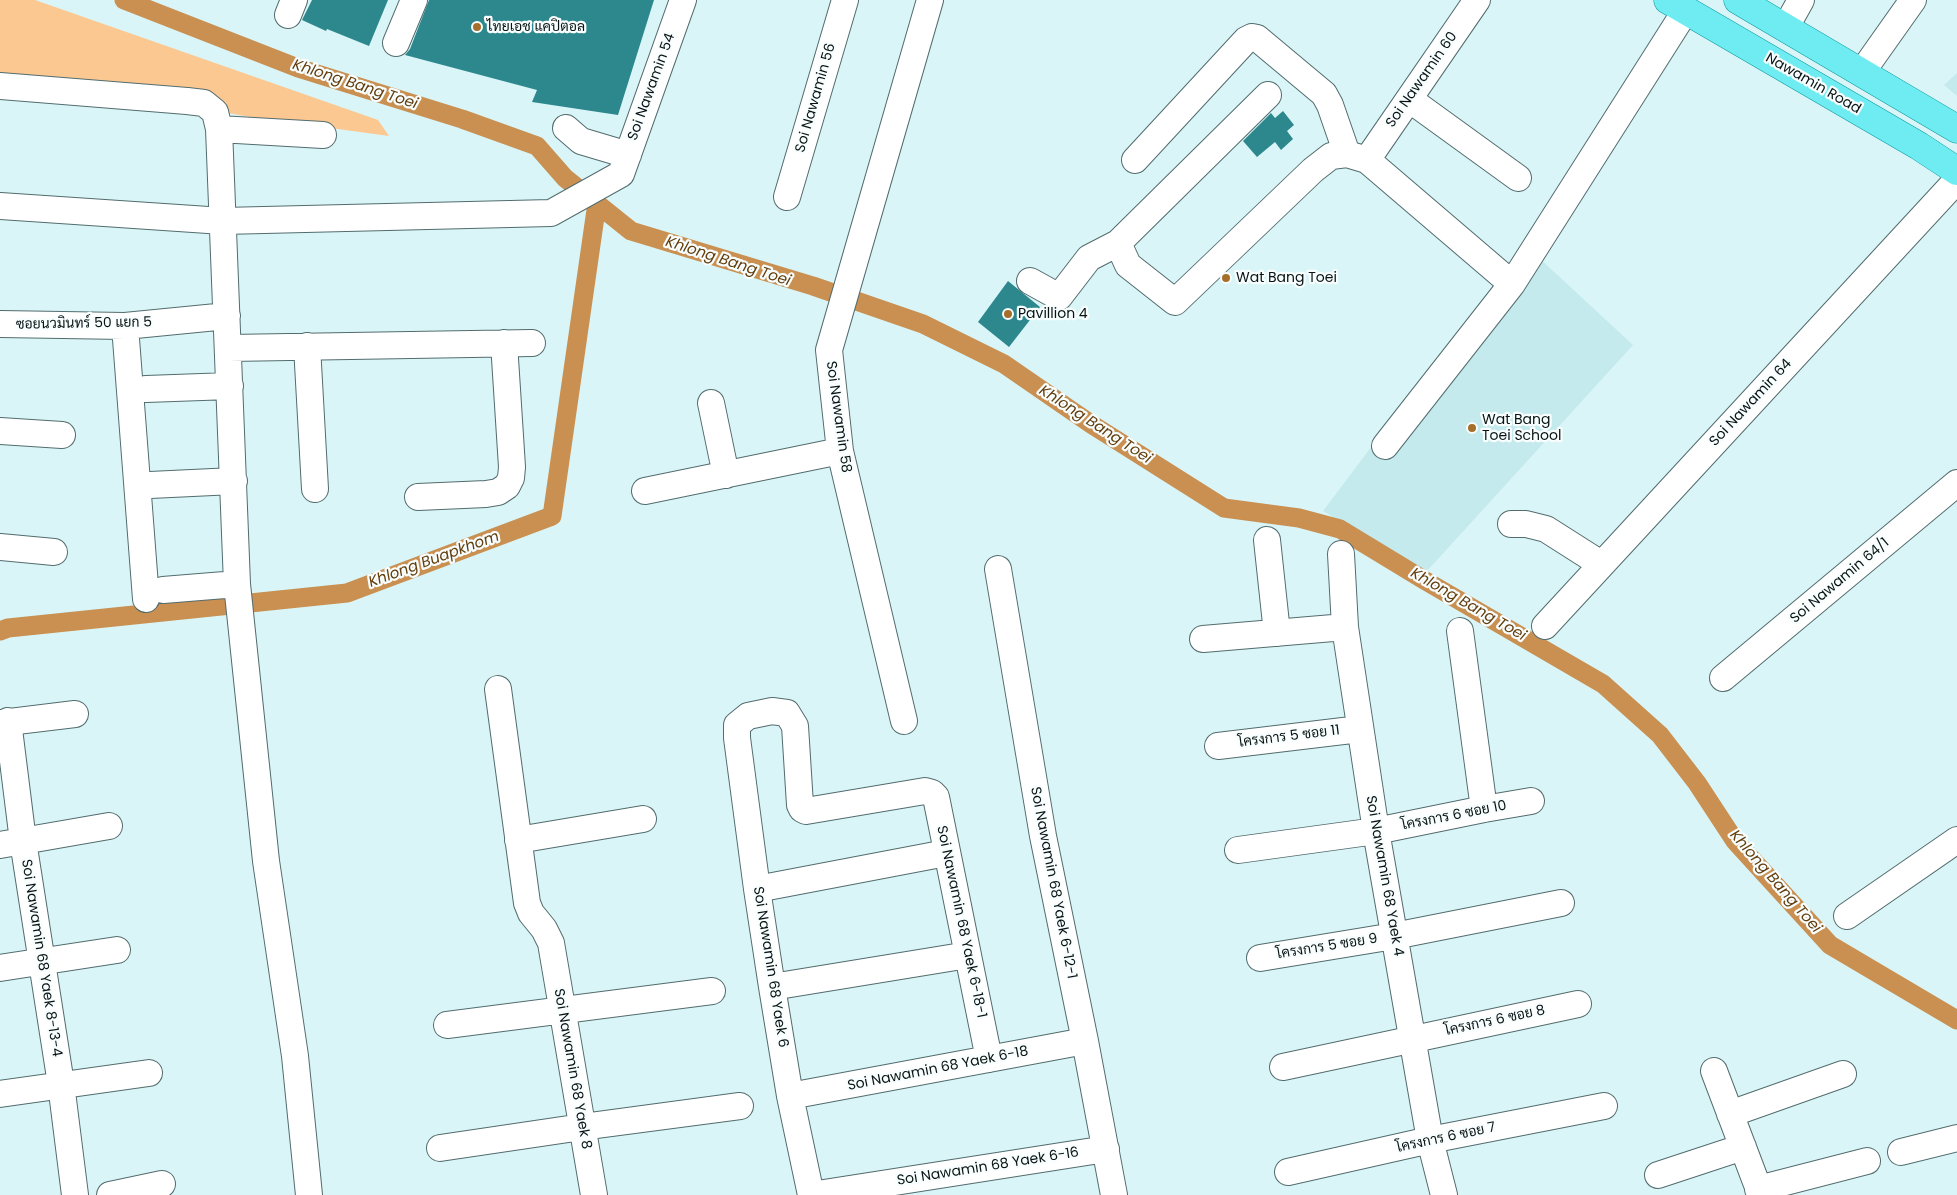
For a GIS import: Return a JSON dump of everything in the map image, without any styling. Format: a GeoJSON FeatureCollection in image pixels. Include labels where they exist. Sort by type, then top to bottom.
{"type":"FeatureCollection","features":[{"type":"Feature","properties":{"kind":"main road"},"geometry":{"type":"LineString","coordinates":[[1738,0],[1862,72],[1955,122]]}},
{"type":"Feature","properties":{"kind":"main road","name":"Nawamin Road"},"geometry":{"type":"LineString","coordinates":[[1677,5],[1919,146],[1957,171]]}},
{"type":"Feature","properties":{"kind":"street"},"geometry":{"type":"LineString","coordinates":[[396,43],[414,0]]}},
{"type":"Feature","properties":{"kind":"street","name":"Soi Nawamin 54"},"geometry":{"type":"LineString","coordinates":[[624,164],[683,0]]}},
{"type":"Feature","properties":{"kind":"street","name":"Soi Nawamin 56"},"geometry":{"type":"LineString","coordinates":[[787,197],[845,0]]}},
{"type":"Feature","properties":{"kind":"street","name":"Soi Nawamin 58"},"geometry":{"type":"LineString","coordinates":[[904,721],[840,451],[829,350],[930,0]]}},
{"type":"Feature","properties":{"kind":"street","name":"Soi Nawamin 60"},"geometry":{"type":"LineString","coordinates":[[1357,157],[1409,99],[1478,0]]}},
{"type":"Feature","properties":{"kind":"street"},"geometry":{"type":"LineString","coordinates":[[1786,27],[1801,0]]}},
{"type":"Feature","properties":{"kind":"street"},"geometry":{"type":"LineString","coordinates":[[1862,72],[1912,0]]}},
{"type":"Feature","properties":{"kind":"street"},"geometry":{"type":"LineString","coordinates":[[1385,446],[1512,284],[1677,5]]}},
{"type":"Feature","properties":{"kind":"street"},"geometry":{"type":"LineString","coordinates":[[1135,160],[1246,40],[1252,37],[1257,38],[1324,94],[1357,157],[1512,284]]}},
{"type":"Feature","properties":{"kind":"street"},"geometry":{"type":"LineString","coordinates":[[0,86],[204,103],[214,112],[219,129],[238,591],[266,861],[295,1056],[309,1195]]}},
{"type":"Feature","properties":{"kind":"street"},"geometry":{"type":"LineString","coordinates":[[1030,281],[1059,297],[1089,258],[1118,244],[1268,95]]}},
{"type":"Feature","properties":{"kind":"street"},"geometry":{"type":"LineString","coordinates":[[1409,99],[1518,178]]}},
{"type":"Feature","properties":{"kind":"street"},"geometry":{"type":"LineString","coordinates":[[0,206],[223,221],[551,212],[624,164],[581,141],[566,128]]}},
{"type":"Feature","properties":{"kind":"street"},"geometry":{"type":"LineString","coordinates":[[219,129],[322,135]]}},
{"type":"Feature","properties":{"kind":"street"},"geometry":{"type":"LineString","coordinates":[[1118,244],[1128,265],[1175,302],[1313,170],[1331,156],[1357,157]]}},
{"type":"Feature","properties":{"kind":"street","name":"Soi Nawamin 64"},"geometry":{"type":"LineString","coordinates":[[1544,626],[1957,180]]}},
{"type":"Feature","properties":{"kind":"street","name":"ซอยนวมินทร์ 50 แยก 5"},"geometry":{"type":"LineString","coordinates":[[0,324],[125,326],[228,316]]}},
{"type":"Feature","properties":{"kind":"street"},"geometry":{"type":"LineString","coordinates":[[125,326],[154,594],[238,591]]}},
{"type":"Feature","properties":{"kind":"street"},"geometry":{"type":"LineString","coordinates":[[229,348],[532,342]]}},
{"type":"Feature","properties":{"kind":"street"},"geometry":{"type":"LineString","coordinates":[[418,497],[486,494],[498,492],[507,486],[511,478],[512,467],[504,343]]}},
{"type":"Feature","properties":{"kind":"street"},"geometry":{"type":"LineString","coordinates":[[307,346],[315,489]]}},
{"type":"Feature","properties":{"kind":"street"},"geometry":{"type":"LineString","coordinates":[[146,389],[230,386]]}},
{"type":"Feature","properties":{"kind":"street"},"geometry":{"type":"LineString","coordinates":[[712,404],[726,475]]}},
{"type":"Feature","properties":{"kind":"street"},"geometry":{"type":"LineString","coordinates":[[0,431],[62,435]]}},
{"type":"Feature","properties":{"kind":"street"},"geometry":{"type":"LineString","coordinates":[[645,491],[840,451]]}},
{"type":"Feature","properties":{"kind":"street"},"geometry":{"type":"LineString","coordinates":[[150,485],[234,481]]}},
{"type":"Feature","properties":{"kind":"street","name":"Soi Nawamin 64/1"},"geometry":{"type":"LineString","coordinates":[[1723,678],[1957,483]]}},
{"type":"Feature","properties":{"kind":"street"},"geometry":{"type":"LineString","coordinates":[[1511,524],[1526,524],[1546,529],[1601,564]]}},
{"type":"Feature","properties":{"kind":"street"},"geometry":{"type":"LineString","coordinates":[[1267,540],[1277,633]]}},
{"type":"Feature","properties":{"kind":"street"},"geometry":{"type":"LineString","coordinates":[[0,547],[54,552]]}},
{"type":"Feature","properties":{"kind":"street","name":"Soi Nawamin 68 Yaek 4"},"geometry":{"type":"LineString","coordinates":[[1341,554],[1345,627],[1376,832],[1430,1140],[1444,1195]]}},
{"type":"Feature","properties":{"kind":"street","name":"Soi Nawamin 68 Yaek 6-12-1"},"geometry":{"type":"LineString","coordinates":[[998,569],[1042,836],[1085,1040],[1114,1195]]}},
{"type":"Feature","properties":{"kind":"street"},"geometry":{"type":"LineString","coordinates":[[1202,640],[1345,627]]}},
{"type":"Feature","properties":{"kind":"street"},"geometry":{"type":"LineString","coordinates":[[1460,630],[1484,808]]}},
{"type":"Feature","properties":{"kind":"street"},"geometry":{"type":"LineString","coordinates":[[498,689],[518,840],[643,819]]}},
{"type":"Feature","properties":{"kind":"street","name":"Soi Nawamin 68 Yaek 6"},"geometry":{"type":"LineString","coordinates":[[810,1195],[790,1096],[772,987],[736,738],[737,724],[748,716],[772,711],[787,713],[795,726],[800,805],[806,811],[925,791]]}},
{"type":"Feature","properties":{"kind":"street"},"geometry":{"type":"LineString","coordinates":[[4,722],[74,714]]}},
{"type":"Feature","properties":{"kind":"street","name":"Soi Nawamin 68 Yaek 8-13-4"},"geometry":{"type":"LineString","coordinates":[[4,722],[12,843],[41,962],[61,1084],[75,1195]]}},
{"type":"Feature","properties":{"kind":"street","name":"โครงการ 5 ซอย 11"},"geometry":{"type":"LineString","coordinates":[[1218,746],[1360,729]]}},
{"type":"Feature","properties":{"kind":"street","name":"Soi Nawamin 68 Yaek 6-18-1"},"geometry":{"type":"LineString","coordinates":[[925,791],[932,793],[936,797],[989,1059]]}},
{"type":"Feature","properties":{"kind":"street","name":"โครงการ 6 ซอย 10"},"geometry":{"type":"LineString","coordinates":[[1238,850],[1376,832],[1484,808],[1531,801]]}},
{"type":"Feature","properties":{"kind":"street"},"geometry":{"type":"LineString","coordinates":[[12,843],[108,826]]}},
{"type":"Feature","properties":{"kind":"street","name":"Soi Nawamin 68 Yaek 8"},"geometry":{"type":"LineString","coordinates":[[518,840],[527,903],[531,913],[544,929],[551,943],[594,1195]]}},
{"type":"Feature","properties":{"kind":"street"},"geometry":{"type":"LineString","coordinates":[[1847,916],[1957,840]]}},
{"type":"Feature","properties":{"kind":"street"},"geometry":{"type":"LineString","coordinates":[[757,889],[946,853]]}},
{"type":"Feature","properties":{"kind":"street","name":"โครงการ 5 ซอย 9"},"geometry":{"type":"LineString","coordinates":[[1260,958],[1394,936],[1561,903]]}},
{"type":"Feature","properties":{"kind":"street"},"geometry":{"type":"LineString","coordinates":[[0,968],[117,950]]}},
{"type":"Feature","properties":{"kind":"street"},"geometry":{"type":"LineString","coordinates":[[772,987],[968,955]]}},
{"type":"Feature","properties":{"kind":"street"},"geometry":{"type":"LineString","coordinates":[[447,1025],[712,991]]}},
{"type":"Feature","properties":{"kind":"street","name":"โครงการ 6 ซอย 8"},"geometry":{"type":"LineString","coordinates":[[1283,1067],[1578,1004]]}},
{"type":"Feature","properties":{"kind":"street","name":"Soi Nawamin 68 Yaek 6-18"},"geometry":{"type":"LineString","coordinates":[[790,1096],[1085,1040]]}},
{"type":"Feature","properties":{"kind":"street"},"geometry":{"type":"LineString","coordinates":[[1714,1071],[1760,1192],[1867,1161]]}},
{"type":"Feature","properties":{"kind":"street"},"geometry":{"type":"LineString","coordinates":[[0,1094],[149,1073]]}},
{"type":"Feature","properties":{"kind":"street"},"geometry":{"type":"LineString","coordinates":[[1730,1114],[1843,1074]]}},
{"type":"Feature","properties":{"kind":"street"},"geometry":{"type":"LineString","coordinates":[[440,1148],[740,1106]]}},
{"type":"Feature","properties":{"kind":"street","name":"โครงการ 6 ซอย 7"},"geometry":{"type":"LineString","coordinates":[[1288,1172],[1430,1140],[1604,1106]]}},
{"type":"Feature","properties":{"kind":"street"},"geometry":{"type":"LineString","coordinates":[[1901,1152],[1957,1138]]}},
{"type":"Feature","properties":{"kind":"street"},"geometry":{"type":"LineString","coordinates":[[1658,1175],[1743,1147]]}},
{"type":"Feature","properties":{"kind":"street","name":"Soi Nawamin 68 Yaek 6-16"},"geometry":{"type":"LineString","coordinates":[[810,1195],[1106,1149]]}},
{"type":"Feature","properties":{"kind":"street"},"geometry":{"type":"LineString","coordinates":[[110,1195],[162,1184]]}},
{"type":"Feature","properties":{"kind":"shaded area"},"geometry":{"type":"Polygon","coordinates":[[[0,0],[35,0],[378,120],[389,136],[250,117],[0,72],[0,0]]]}},
{"type":"Feature","properties":{"kind":"shaded area"},"geometry":{"type":"Polygon","coordinates":[[[1957,73],[1957,96],[1944,85],[1957,73]]]}},
{"type":"Feature","properties":{"kind":"shaded area","name":"Wat Bang Toei School"},"geometry":{"type":"Polygon","coordinates":[[[1524,244],[1633,345],[1427,571],[1323,511],[1524,244]]]}},
{"type":"Feature","properties":{"kind":"building"},"geometry":{"type":"Polygon","coordinates":[[[312,0],[388,0],[369,46],[327,29],[326,31],[302,20],[312,0]]]}},
{"type":"Feature","properties":{"kind":"building"},"geometry":{"type":"Polygon","coordinates":[[[429,0],[654,0],[618,115],[532,102],[537,90],[405,55],[410,49],[429,0]]]}},
{"type":"Feature","properties":{"kind":"building"},"geometry":{"type":"Polygon","coordinates":[[[1283,111],[1294,125],[1287,131],[1293,139],[1281,150],[1275,142],[1257,157],[1243,141],[1271,113],[1275,118],[1283,111]]]}},
{"type":"Feature","properties":{"kind":"building","name":"Pavillion 4"},"geometry":{"type":"Polygon","coordinates":[[[1008,281],[1040,307],[1009,347],[978,322],[1008,281]]]}},
{"type":"Feature","properties":{"kind":"waterway","name":"Khlong Bang Toei"},"geometry":{"type":"LineString","coordinates":[[124,0],[298,68],[462,119],[537,146],[565,178],[631,231],[813,286],[923,324],[1004,364],[1091,424],[1224,508],[1299,518],[1340,529],[1603,684],[1660,735],[1697,783],[1735,841],[1830,945],[1957,1020]]}},
{"type":"Feature","properties":{"kind":"waterway","name":"Khlong Buapkhom"},"geometry":{"type":"LineString","coordinates":[[0,631],[8,628],[347,593],[552,516],[597,203]]}},
{"type":"Feature","properties":{"kind":"place","name":"ไทยเอช แคปิตอล"},"geometry":{"type":"Point","coordinates":[477,27]}},
{"type":"Feature","properties":{"kind":"place","name":"Wat Bang Toei"},"geometry":{"type":"Point","coordinates":[1226,278]}},
{"type":"Feature","properties":{"kind":"place","name":"Pavillion 4"},"geometry":{"type":"Point","coordinates":[1008,314]}},
{"type":"Feature","properties":{"kind":"place","name":"Wat Bang Toei School"},"geometry":{"type":"Point","coordinates":[1472,428]}}]}
